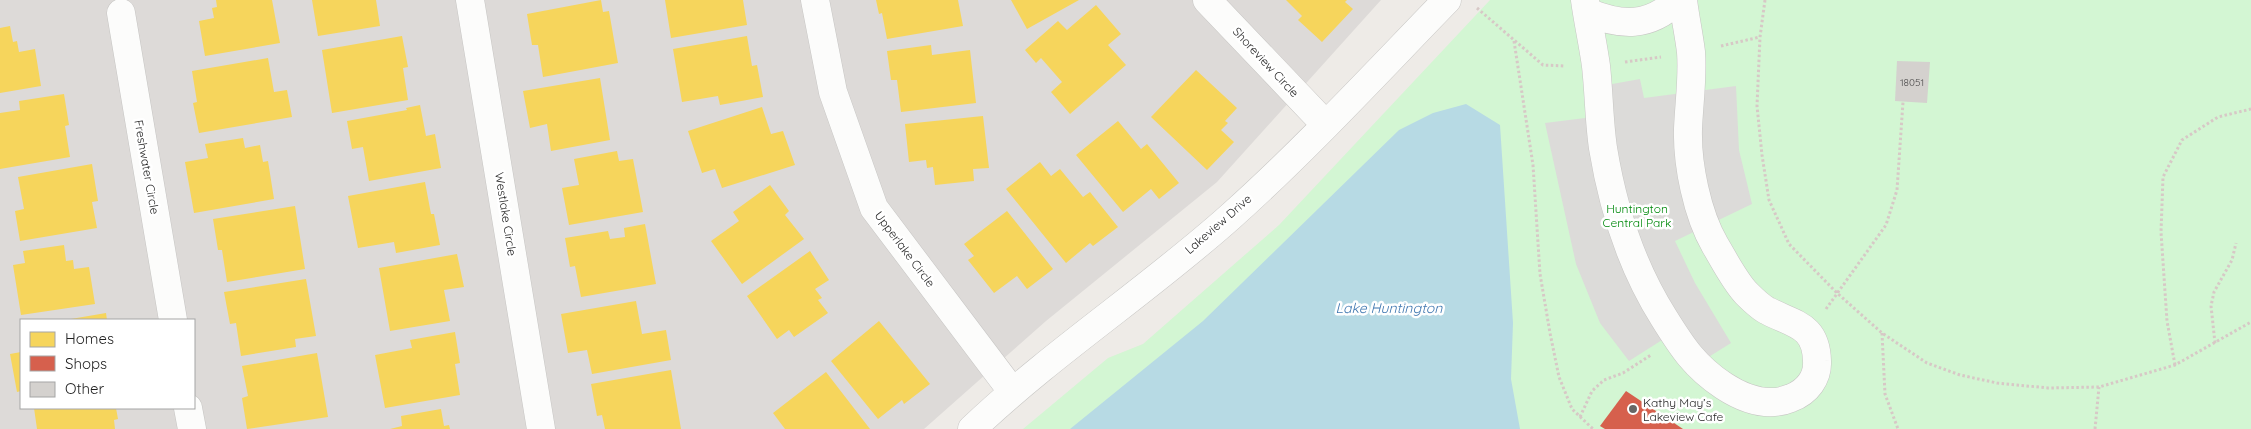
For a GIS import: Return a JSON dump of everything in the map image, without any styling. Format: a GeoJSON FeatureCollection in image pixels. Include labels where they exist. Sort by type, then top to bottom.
{"type":"FeatureCollection","features":[{"type":"Feature","properties":{"kind":"street","name":"Westlake Circle"},"geometry":{"type":"LineString","coordinates":[[470,0],[541,429]]}},
{"type":"Feature","properties":{"kind":"street","name":"Upperlake Circle"},"geometry":{"type":"LineString","coordinates":[[815,0],[833,92],[874,208],[1012,392]]}},
{"type":"Feature","properties":{"kind":"street","name":"Shoreview Circle"},"geometry":{"type":"LineString","coordinates":[[1207,0],[1326,125]]}},
{"type":"Feature","properties":{"kind":"street","name":"Lakeview Drive"},"geometry":{"type":"LineString","coordinates":[[972,429],[1012,392],[1230,217],[1326,125],[1447,0]]}},
{"type":"Feature","properties":{"kind":"street"},"geometry":{"type":"LineString","coordinates":[[1586,6],[1609,21],[1627,22],[1651,18],[1669,9],[1678,0]]}},
{"type":"Feature","properties":{"kind":"street"},"geometry":{"type":"LineString","coordinates":[[1586,6],[1596,66],[1603,146],[1615,206],[1632,259],[1654,303],[1677,339],[1702,371],[1754,402],[1771,402],[1792,398],[1810,386],[1816,374],[1816,346],[1810,332],[1792,320],[1766,311],[1745,292],[1714,243],[1702,215],[1689,161],[1688,131],[1691,52],[1683,0]]}},
{"type":"Feature","properties":{"kind":"street","name":"Freshwater Circle"},"geometry":{"type":"LineString","coordinates":[[121,13],[173,319]]}},
{"type":"Feature","properties":{"kind":"street"},"geometry":{"type":"LineString","coordinates":[[188,409],[192,429]]}},
{"type":"Feature","properties":{"kind":"path"},"geometry":{"type":"LineString","coordinates":[[1764,0],[1760,37],[1757,106],[1769,200],[1789,244],[1838,293],[1882,333],[1926,363],[1960,375],[1997,383],[2048,388],[2099,387],[2175,365],[2251,322]]}},
{"type":"Feature","properties":{"kind":"path"},"geometry":{"type":"LineString","coordinates":[[1514,41],[1533,165],[1540,274],[1550,333],[1560,377],[1572,409],[1593,429]]}},
{"type":"Feature","properties":{"kind":"path"},"geometry":{"type":"LineString","coordinates":[[1810,332],[1886,225],[1897,190],[1903,102]]}},
{"type":"Feature","properties":{"kind":"path"},"geometry":{"type":"LineString","coordinates":[[2175,365],[2167,321],[2161,232],[2163,177],[2182,140],[2218,117],[2251,109]]}},
{"type":"Feature","properties":{"kind":"path"},"geometry":{"type":"LineString","coordinates":[[2215,343],[2211,306],[2214,292],[2232,260],[2236,243]]}},
{"type":"Feature","properties":{"kind":"path"},"geometry":{"type":"LineString","coordinates":[[1882,333],[1885,394],[1898,429]]}},
{"type":"Feature","properties":{"kind":"path"},"geometry":{"type":"LineString","coordinates":[[1580,418],[1592,391],[1604,380],[1623,372],[1677,339]]}},
{"type":"Feature","properties":{"kind":"path"},"geometry":{"type":"LineString","coordinates":[[2095,429],[2099,387]]}},
{"type":"Feature","properties":{"kind":"shaded area"},"geometry":{"type":"Polygon","coordinates":[[[0,0],[1381,0],[1217,182],[1046,321],[924,429],[0,429],[0,0]]]}},
{"type":"Feature","properties":{"kind":"shaded area"},"geometry":{"type":"Polygon","coordinates":[[[1640,79],[1644,98],[1736,86],[1739,150],[1752,204],[1675,241],[1695,283],[1731,343],[1691,368],[1670,335],[1629,361],[1600,323],[1576,264],[1545,123],[1593,117],[1590,88],[1640,79]]]}},
{"type":"Feature","properties":{"kind":"green space","name":"Huntington Central Park"},"geometry":{"type":"Polygon","coordinates":[[[1490,0],[2251,0],[2251,429],[1023,429],[1108,358],[1143,344],[1279,225],[1490,0]]]}},
{"type":"Feature","properties":{"kind":"water","name":"Lake Huntington"},"geometry":{"type":"Polygon","coordinates":[[[1466,104],[1500,125],[1513,323],[1511,379],[1520,429],[1070,429],[1203,321],[1399,130],[1433,113],[1466,104]]]}},
{"type":"Feature","properties":{"kind":"building: Homes"},"geometry":{"type":"Polygon","coordinates":[[[216,0],[272,0],[280,43],[205,56],[199,21],[214,18],[212,8],[217,7],[216,0]]]}},
{"type":"Feature","properties":{"kind":"building: Homes"},"geometry":{"type":"Polygon","coordinates":[[[312,0],[376,0],[380,26],[318,36],[312,0]]]}},
{"type":"Feature","properties":{"kind":"building: Homes"},"geometry":{"type":"Polygon","coordinates":[[[601,0],[603,12],[609,11],[618,63],[543,77],[538,45],[532,45],[527,14],[601,0]]]}},
{"type":"Feature","properties":{"kind":"building: Homes"},"geometry":{"type":"Polygon","coordinates":[[[665,0],[743,0],[747,25],[671,38],[665,0]]]}},
{"type":"Feature","properties":{"kind":"building: Homes"},"geometry":{"type":"Polygon","coordinates":[[[876,0],[958,0],[963,26],[887,39],[882,13],[879,14],[876,0]]]}},
{"type":"Feature","properties":{"kind":"building: Homes"},"geometry":{"type":"Polygon","coordinates":[[[1011,0],[1079,0],[1027,29],[1011,0]]]}},
{"type":"Feature","properties":{"kind":"building: Homes"},"geometry":{"type":"Polygon","coordinates":[[[1286,0],[1347,0],[1345,2],[1353,9],[1322,42],[1298,20],[1302,16],[1286,0]]]}},
{"type":"Feature","properties":{"kind":"building: Homes"},"geometry":{"type":"Polygon","coordinates":[[[1096,5],[1121,34],[1108,45],[1126,65],[1070,114],[1051,92],[1062,82],[1041,58],[1036,63],[1025,50],[1058,21],[1067,30],[1096,5]]]}},
{"type":"Feature","properties":{"kind":"building: Homes"},"geometry":{"type":"Polygon","coordinates":[[[10,26],[13,42],[17,41],[19,52],[35,49],[41,86],[0,93],[0,28],[10,26]]]}},
{"type":"Feature","properties":{"kind":"building: Homes"},"geometry":{"type":"Polygon","coordinates":[[[402,36],[408,67],[403,68],[408,100],[332,113],[322,50],[402,36]]]}},
{"type":"Feature","properties":{"kind":"building: Homes"},"geometry":{"type":"Polygon","coordinates":[[[747,36],[752,66],[757,65],[763,97],[720,105],[718,96],[682,102],[673,49],[747,36]]]}},
{"type":"Feature","properties":{"kind":"building: Homes"},"geometry":{"type":"Polygon","coordinates":[[[931,45],[932,55],[970,50],[976,103],[901,112],[897,80],[891,80],[887,51],[931,45]]]}},
{"type":"Feature","properties":{"kind":"building: Homes"},"geometry":{"type":"Polygon","coordinates":[[[268,58],[274,92],[287,90],[292,117],[199,133],[193,103],[197,102],[192,71],[268,58]]]}},
{"type":"Feature","properties":{"kind":"building: Homes"},"geometry":{"type":"Polygon","coordinates":[[[1196,70],[1237,108],[1225,121],[1228,123],[1221,130],[1234,142],[1207,170],[1151,117],[1196,70]]]}},
{"type":"Feature","properties":{"kind":"building: Homes"},"geometry":{"type":"Polygon","coordinates":[[[600,78],[610,140],[551,151],[547,124],[530,128],[523,91],[600,78]]]}},
{"type":"Feature","properties":{"kind":"building: Homes"},"geometry":{"type":"Polygon","coordinates":[[[64,94],[69,125],[65,126],[70,157],[0,169],[0,113],[20,110],[19,101],[64,94]]]}},
{"type":"Feature","properties":{"kind":"building: Homes"},"geometry":{"type":"Polygon","coordinates":[[[420,105],[426,136],[435,134],[441,168],[369,181],[363,147],[352,149],[347,121],[407,110],[406,108],[420,105]]]}},
{"type":"Feature","properties":{"kind":"building: Homes"},"geometry":{"type":"Polygon","coordinates":[[[762,107],[771,134],[783,131],[795,165],[722,188],[715,169],[702,173],[688,131],[762,107]]]}},
{"type":"Feature","properties":{"kind":"building: Homes"},"geometry":{"type":"Polygon","coordinates":[[[983,116],[989,168],[973,169],[974,181],[935,185],[933,167],[927,168],[926,160],[909,162],[905,124],[983,116]]]}},
{"type":"Feature","properties":{"kind":"building: Homes"},"geometry":{"type":"Polygon","coordinates":[[[1118,121],[1141,149],[1147,144],[1179,183],[1159,199],[1151,189],[1123,212],[1076,155],[1118,121]]]}},
{"type":"Feature","properties":{"kind":"building: Homes"},"geometry":{"type":"Polygon","coordinates":[[[243,138],[245,148],[260,145],[263,162],[268,161],[274,199],[194,213],[185,162],[208,158],[205,144],[243,138]]]}},
{"type":"Feature","properties":{"kind":"building: Homes"},"geometry":{"type":"Polygon","coordinates":[[[617,151],[619,161],[633,159],[643,212],[569,225],[562,188],[579,185],[574,159],[617,151]]]}},
{"type":"Feature","properties":{"kind":"building: Homes"},"geometry":{"type":"Polygon","coordinates":[[[1040,162],[1051,176],[1060,169],[1083,197],[1090,192],[1118,227],[1093,246],[1090,243],[1066,263],[1006,189],[1040,162]]]}},
{"type":"Feature","properties":{"kind":"building: Homes"},"geometry":{"type":"Polygon","coordinates":[[[92,164],[98,201],[92,202],[97,228],[20,241],[15,211],[24,209],[18,177],[92,164]]]}},
{"type":"Feature","properties":{"kind":"building: Homes"},"geometry":{"type":"Polygon","coordinates":[[[425,182],[431,214],[434,214],[440,245],[396,253],[394,242],[358,248],[348,196],[425,182]]]}},
{"type":"Feature","properties":{"kind":"building: Homes"},"geometry":{"type":"Polygon","coordinates":[[[770,185],[789,211],[785,215],[804,239],[742,284],[711,241],[739,221],[733,212],[770,185]]]}},
{"type":"Feature","properties":{"kind":"building: Homes"},"geometry":{"type":"Polygon","coordinates":[[[295,206],[305,269],[227,282],[222,250],[218,250],[213,219],[295,206]]]}},
{"type":"Feature","properties":{"kind":"building: Homes"},"geometry":{"type":"Polygon","coordinates":[[[1007,211],[1053,269],[1027,289],[1017,276],[994,293],[968,260],[974,256],[964,244],[1007,211]]]}},
{"type":"Feature","properties":{"kind":"building: Homes"},"geometry":{"type":"Polygon","coordinates":[[[645,224],[656,284],[581,297],[575,266],[570,267],[565,238],[608,231],[610,239],[625,237],[624,228],[645,224]]]}},
{"type":"Feature","properties":{"kind":"building: Homes"},"geometry":{"type":"Polygon","coordinates":[[[64,245],[66,261],[73,260],[74,269],[89,267],[95,304],[21,315],[13,265],[25,263],[23,251],[64,245]]]}},
{"type":"Feature","properties":{"kind":"building: Homes"},"geometry":{"type":"Polygon","coordinates":[[[810,251],[829,280],[815,289],[822,298],[818,300],[828,313],[794,337],[789,330],[777,339],[747,296],[810,251]]]}},
{"type":"Feature","properties":{"kind":"building: Homes"},"geometry":{"type":"Polygon","coordinates":[[[457,254],[464,287],[444,290],[450,321],[390,331],[379,268],[457,254]]]}},
{"type":"Feature","properties":{"kind":"building: Homes"},"geometry":{"type":"Polygon","coordinates":[[[306,279],[316,336],[295,339],[296,347],[241,356],[236,323],[230,324],[224,292],[306,279]]]}},
{"type":"Feature","properties":{"kind":"building: Homes"},"geometry":{"type":"Polygon","coordinates":[[[636,301],[642,334],[666,330],[671,360],[592,374],[587,350],[568,353],[561,314],[636,301]]]}},
{"type":"Feature","properties":{"kind":"building: Homes"},"geometry":{"type":"Polygon","coordinates":[[[106,313],[107,319],[71,319],[106,313]]]}},
{"type":"Feature","properties":{"kind":"building: Homes"},"geometry":{"type":"Polygon","coordinates":[[[879,321],[930,384],[904,404],[902,400],[878,419],[831,361],[879,321]]]}},
{"type":"Feature","properties":{"kind":"building: Homes"},"geometry":{"type":"Polygon","coordinates":[[[455,332],[460,363],[455,364],[460,395],[385,408],[375,355],[412,348],[410,340],[455,332]]]}},
{"type":"Feature","properties":{"kind":"building: Homes"},"geometry":{"type":"Polygon","coordinates":[[[20,352],[20,391],[17,392],[10,354],[20,352]]]}},
{"type":"Feature","properties":{"kind":"building: Homes"},"geometry":{"type":"Polygon","coordinates":[[[317,353],[328,417],[247,429],[242,398],[248,396],[242,366],[317,353]]]}},
{"type":"Feature","properties":{"kind":"building: Homes"},"geometry":{"type":"Polygon","coordinates":[[[671,370],[681,429],[605,429],[602,415],[597,416],[591,384],[671,370]]]}},
{"type":"Feature","properties":{"kind":"building: Homes"},"geometry":{"type":"Polygon","coordinates":[[[826,372],[870,429],[785,429],[773,413],[826,372]]]}},
{"type":"Feature","properties":{"kind":"building: Homes"},"geometry":{"type":"Polygon","coordinates":[[[34,409],[116,409],[118,419],[114,420],[115,429],[37,429],[34,409]]]}},
{"type":"Feature","properties":{"kind":"building: Homes"},"geometry":{"type":"Polygon","coordinates":[[[441,409],[444,426],[449,425],[450,429],[390,429],[402,426],[401,416],[441,409]]]}},
{"type":"Feature","properties":{"kind":"building: Shops","name":"Kathy May’s Lakeview Cafe"},"geometry":{"type":"Polygon","coordinates":[[[1626,391],[1683,429],[1605,429],[1600,426],[1626,391]]]}},
{"type":"Feature","properties":{"kind":"building: Other"},"geometry":{"type":"Polygon","coordinates":[[[1897,61],[1930,62],[1927,103],[1895,101],[1897,61]]]}},
{"type":"Feature","properties":{"kind":"place","name":"Kathy May’s Lakeview Cafe"},"geometry":{"type":"Point","coordinates":[1633,409]}}]}
